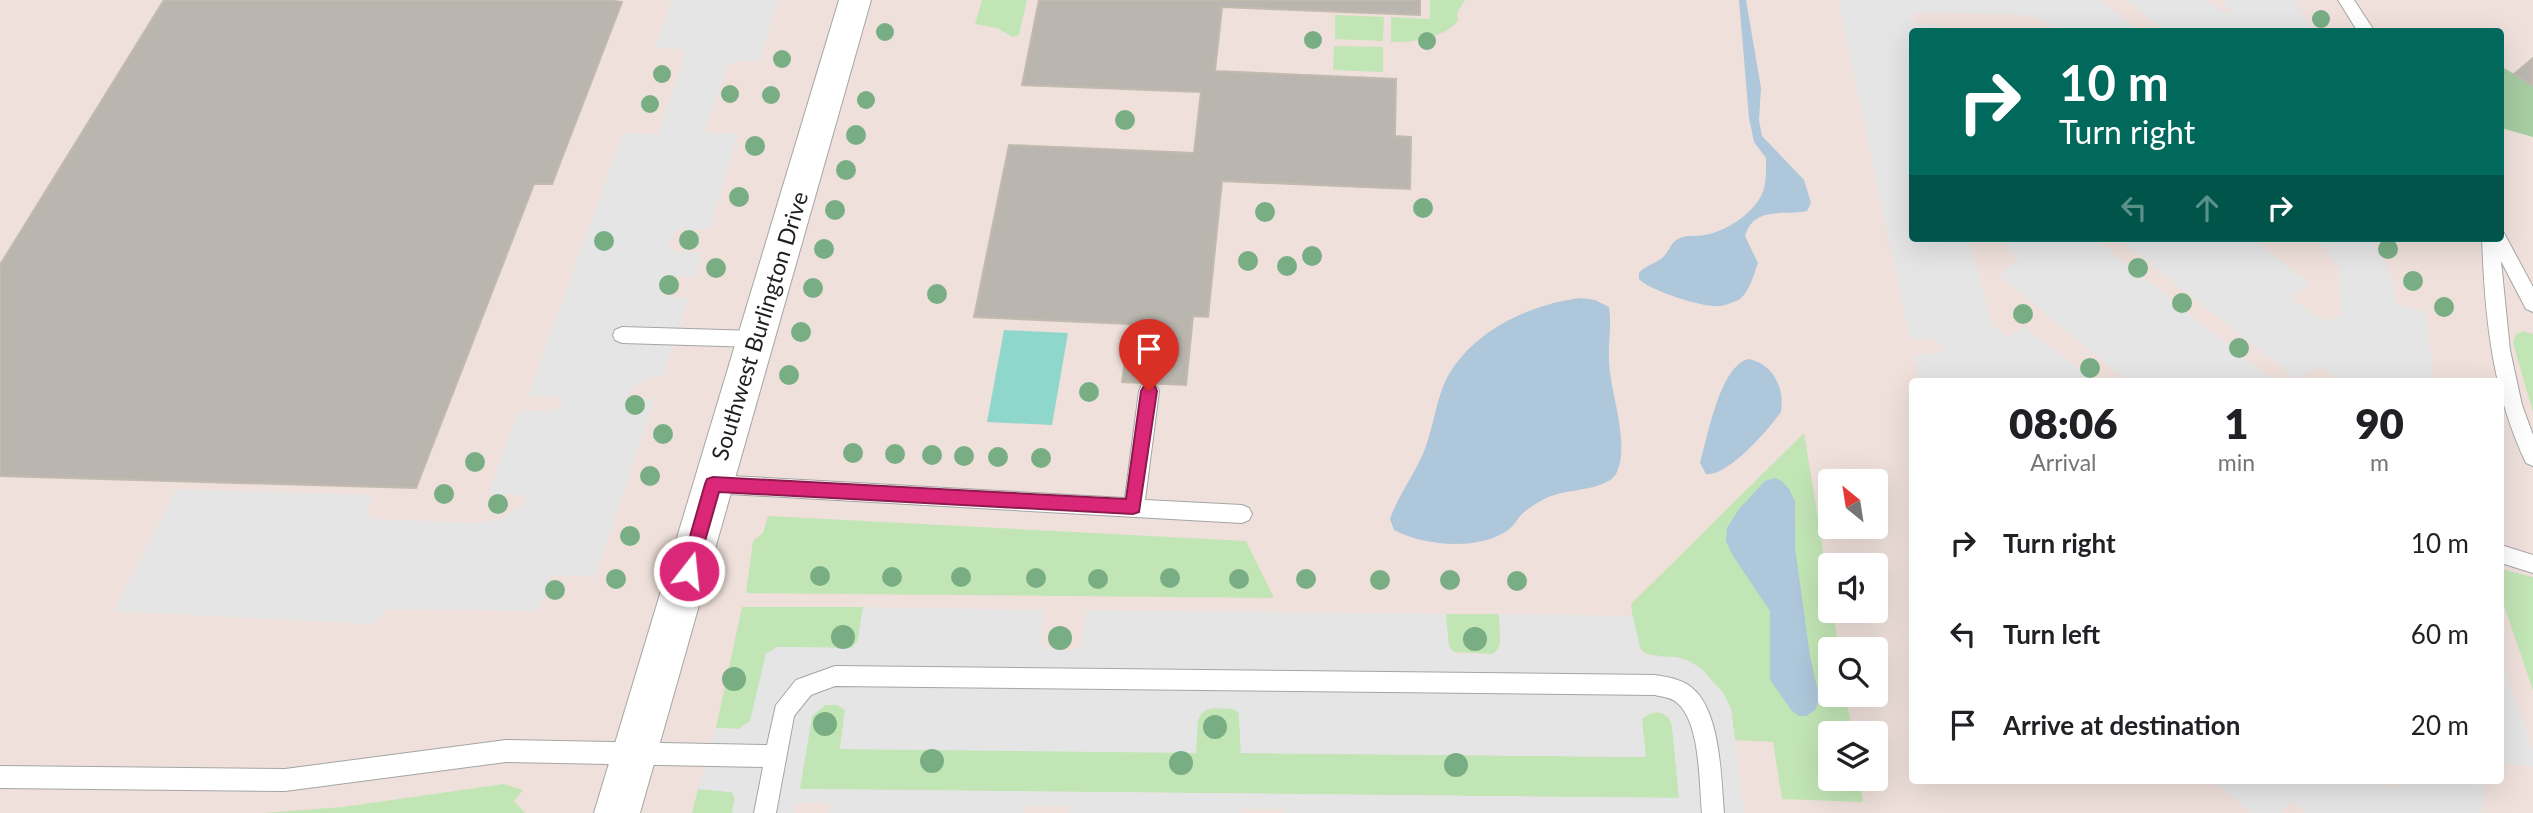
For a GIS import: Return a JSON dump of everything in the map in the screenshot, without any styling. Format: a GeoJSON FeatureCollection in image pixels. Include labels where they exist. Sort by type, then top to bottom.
{"type":"FeatureCollection","features":[{"type":"Feature","properties":{"kind":"street","name":"Southwest Burlington Drive"},"geometry":{"type":"LineString","coordinates":[[617,813],[855,0]]}},
{"type":"Feature","properties":{"kind":"lane"},"geometry":{"type":"LineString","coordinates":[[2346,0],[2364,28]]}},
{"type":"Feature","properties":{"kind":"lane"},"geometry":{"type":"LineString","coordinates":[[2491,242],[2494,313],[2507,382],[2523,437],[2533,457]]}},
{"type":"Feature","properties":{"kind":"lane"},"geometry":{"type":"LineString","coordinates":[[2500,242],[2533,304]]}},
{"type":"Feature","properties":{"kind":"lane"},"geometry":{"type":"LineString","coordinates":[[622,335],[756,339]]}},
{"type":"Feature","properties":{"kind":"lane"},"geometry":{"type":"LineString","coordinates":[[1133,507],[1149,391]]}},
{"type":"Feature","properties":{"kind":"lane"},"geometry":{"type":"LineString","coordinates":[[713,484],[1242,513]]}},
{"type":"Feature","properties":{"kind":"lane"},"geometry":{"type":"LineString","coordinates":[[2504,555],[2533,564]]}},
{"type":"Feature","properties":{"kind":"lane"},"geometry":{"type":"LineString","coordinates":[[765,813],[784,712],[804,687],[835,676],[1672,687],[1688,697],[1703,729],[1713,813]]}},
{"type":"Feature","properties":{"kind":"lane"},"geometry":{"type":"LineString","coordinates":[[0,777],[285,780],[506,751],[775,756]]}},
{"type":"Feature","properties":{"kind":"shaded area"},"geometry":{"type":"Polygon","coordinates":[[[0,0],[2533,0],[2533,813],[0,813],[0,0]]]}},
{"type":"Feature","properties":{"kind":"shaded area"},"geometry":{"type":"Polygon","coordinates":[[[672,0],[778,0],[760,61],[736,61],[729,64],[705,128],[708,133],[738,133],[710,229],[679,229],[672,235],[669,247],[672,251],[703,253],[695,277],[663,277],[657,283],[664,296],[689,298],[663,376],[646,378],[630,390],[631,397],[655,399],[595,577],[550,577],[539,611],[388,609],[372,624],[114,611],[176,489],[374,495],[368,510],[369,516],[374,519],[478,523],[504,518],[525,502],[526,498],[522,495],[488,494],[519,410],[554,411],[563,404],[559,397],[528,396],[623,133],[658,134],[685,55],[681,49],[654,48],[672,0]]]}},
{"type":"Feature","properties":{"kind":"shaded area"},"geometry":{"type":"Polygon","coordinates":[[[1739,0],[1746,0],[1761,88],[1759,120],[1762,136],[1804,180],[1811,203],[1807,211],[1763,216],[1749,226],[1745,236],[1758,263],[1749,286],[1741,298],[1721,306],[1713,306],[1690,302],[1654,289],[1639,279],[1639,273],[1662,258],[1678,239],[1713,233],[1737,221],[1751,210],[1763,192],[1766,158],[1754,142],[1749,118],[1739,0]]]}},
{"type":"Feature","properties":{"kind":"shaded area"},"geometry":{"type":"Polygon","coordinates":[[[1838,0],[2100,0],[2136,28],[2054,28],[2045,20],[2025,15],[1920,12],[1911,16],[1918,24],[1945,28],[1909,28],[1909,242],[1970,242],[1993,327],[2008,337],[2024,326],[2091,378],[1919,378],[1914,355],[1941,353],[1944,346],[1933,339],[1910,339],[1838,0]]]}},
{"type":"Feature","properties":{"kind":"shaded area"},"geometry":{"type":"Polygon","coordinates":[[[2127,0],[2206,0],[2227,14],[2229,10],[2223,0],[2294,0],[2312,28],[2161,28],[2127,0]]]}},
{"type":"Feature","properties":{"kind":"shaded area"},"geometry":{"type":"Polygon","coordinates":[[[2001,242],[2099,242],[2270,378],[2123,378],[1999,275],[2018,259],[2001,242]]]}},
{"type":"Feature","properties":{"kind":"shaded area"},"geometry":{"type":"Polygon","coordinates":[[[2122,242],[2257,242],[2310,284],[2294,295],[2295,301],[2316,316],[2328,320],[2336,319],[2341,313],[2339,268],[2318,242],[2374,242],[2391,275],[2396,304],[2426,312],[2434,378],[2336,378],[2317,367],[2301,378],[2295,378],[2122,242]]]}},
{"type":"Feature","properties":{"kind":"shaded area"},"geometry":{"type":"Polygon","coordinates":[[[1581,298],[1595,300],[1609,307],[1610,373],[1621,446],[1617,472],[1613,478],[1598,486],[1545,499],[1525,511],[1508,530],[1482,541],[1436,543],[1394,530],[1390,519],[1422,456],[1441,392],[1454,366],[1484,336],[1502,324],[1541,307],[1581,298]]]}},
{"type":"Feature","properties":{"kind":"shaded area"},"geometry":{"type":"Polygon","coordinates":[[[1004,330],[1068,333],[1052,425],[987,422],[1004,330]]]}},
{"type":"Feature","properties":{"kind":"shaded area"},"geometry":{"type":"Polygon","coordinates":[[[1749,359],[1765,366],[1776,378],[1781,394],[1781,412],[1736,460],[1715,473],[1706,474],[1700,463],[1717,403],[1730,374],[1739,364],[1749,359]]]}},
{"type":"Feature","properties":{"kind":"shaded area"},"geometry":{"type":"Polygon","coordinates":[[[1775,478],[1782,481],[1795,501],[1795,547],[1810,656],[1818,692],[1816,709],[1806,716],[1799,716],[1792,711],[1770,680],[1770,611],[1726,541],[1727,528],[1739,509],[1765,481],[1775,478]]]}},
{"type":"Feature","properties":{"kind":"shaded area"},"geometry":{"type":"Polygon","coordinates":[[[863,607],[1044,610],[1041,640],[1050,650],[1072,650],[1081,645],[1086,610],[1446,614],[1449,648],[1457,654],[1493,654],[1501,647],[1499,614],[1633,616],[1641,652],[1648,656],[1677,657],[1689,661],[1702,669],[1724,694],[1731,709],[1744,813],[1285,813],[1285,809],[1242,809],[1241,813],[1069,813],[1070,806],[1025,806],[1024,813],[829,813],[830,803],[797,803],[794,813],[732,813],[735,798],[732,792],[698,789],[716,728],[739,729],[750,721],[766,653],[779,647],[852,648],[858,640],[863,607]],[[825,705],[812,716],[800,789],[1679,798],[1672,725],[1670,719],[1661,712],[1652,712],[1642,719],[1646,757],[1241,753],[1239,713],[1235,709],[1210,708],[1198,718],[1196,753],[840,749],[845,710],[838,705],[825,705]]]}},
{"type":"Feature","properties":{"kind":"shaded area"},"geometry":{"type":"Polygon","coordinates":[[[2504,667],[2533,751],[2533,767],[2504,763],[2504,667]]]}},
{"type":"Feature","properties":{"kind":"shaded area"},"geometry":{"type":"Polygon","coordinates":[[[2217,784],[2377,784],[2389,787],[2398,784],[2484,784],[2481,813],[2306,813],[2291,801],[2281,813],[2251,813],[2217,784]]]}},
{"type":"Feature","properties":{"kind":"green space"},"geometry":{"type":"Polygon","coordinates":[[[982,0],[1027,0],[1019,35],[1013,37],[997,28],[975,24],[982,0]]]}},
{"type":"Feature","properties":{"kind":"green space"},"geometry":{"type":"Polygon","coordinates":[[[1430,0],[1465,0],[1457,13],[1458,20],[1445,31],[1408,42],[1391,42],[1391,17],[1430,19],[1430,0]]]}},
{"type":"Feature","properties":{"kind":"green space"},"geometry":{"type":"Polygon","coordinates":[[[1335,15],[1384,17],[1383,41],[1335,39],[1335,15]]]}},
{"type":"Feature","properties":{"kind":"green space"},"geometry":{"type":"Polygon","coordinates":[[[1334,46],[1383,47],[1383,72],[1333,70],[1334,46]]]}},
{"type":"Feature","properties":{"kind":"green space"},"geometry":{"type":"Polygon","coordinates":[[[2504,68],[2533,86],[2533,137],[2504,129],[2504,68]]]}},
{"type":"Feature","properties":{"kind":"green space"},"geometry":{"type":"Polygon","coordinates":[[[2523,331],[2533,334],[2533,412],[2513,343],[2516,334],[2523,331]]]}},
{"type":"Feature","properties":{"kind":"green space"},"geometry":{"type":"Polygon","coordinates":[[[1804,433],[1818,519],[1818,539],[1821,539],[1823,553],[1818,553],[1818,623],[1835,623],[1837,637],[1818,637],[1818,707],[1848,707],[1850,721],[1818,721],[1818,791],[1862,791],[1863,802],[1782,799],[1773,742],[1735,740],[1731,709],[1657,655],[1643,651],[1636,638],[1631,604],[1804,433]]]}},
{"type":"Feature","properties":{"kind":"green space"},"geometry":{"type":"Polygon","coordinates":[[[768,516],[1246,541],[1274,598],[746,593],[753,541],[763,533],[768,516]]]}},
{"type":"Feature","properties":{"kind":"green space"},"geometry":{"type":"Polygon","coordinates":[[[2504,570],[2533,577],[2533,690],[2504,606],[2504,570]]]}},
{"type":"Feature","properties":{"kind":"green space"},"geometry":{"type":"Polygon","coordinates":[[[742,607],[863,607],[858,640],[852,648],[775,647],[750,721],[739,729],[716,728],[742,607]]]}},
{"type":"Feature","properties":{"kind":"green space"},"geometry":{"type":"Polygon","coordinates":[[[1446,614],[1499,614],[1500,642],[1497,651],[1493,654],[1453,652],[1447,642],[1446,614]]]}},
{"type":"Feature","properties":{"kind":"green space"},"geometry":{"type":"Polygon","coordinates":[[[825,705],[837,705],[845,710],[840,749],[1196,752],[1196,730],[1203,712],[1223,708],[1239,713],[1241,753],[1645,757],[1642,719],[1659,713],[1667,716],[1672,725],[1679,798],[799,789],[812,716],[825,705]]]}},
{"type":"Feature","properties":{"kind":"green space"},"geometry":{"type":"Polygon","coordinates":[[[504,784],[523,790],[514,801],[525,813],[263,813],[343,807],[504,784]]]}},
{"type":"Feature","properties":{"kind":"green space"},"geometry":{"type":"Polygon","coordinates":[[[698,789],[732,792],[735,798],[732,813],[692,813],[698,789]]]}},
{"type":"Feature","properties":{"kind":"building"},"geometry":{"type":"Polygon","coordinates":[[[164,0],[622,2],[552,184],[534,184],[416,488],[0,476],[0,265],[164,0]]]}},
{"type":"Feature","properties":{"kind":"building"},"geometry":{"type":"Polygon","coordinates":[[[1039,0],[1420,0],[1420,15],[1222,7],[1215,71],[1396,79],[1395,136],[1411,137],[1410,189],[1222,181],[1208,317],[1193,316],[1186,385],[1122,382],[1130,324],[974,317],[1009,145],[1194,153],[1201,92],[1022,85],[1039,0]]]}},
{"type":"Feature","properties":{"kind":"building"},"geometry":{"type":"Polygon","coordinates":[[[2533,58],[2533,86],[2514,74],[2533,58]]]}},
{"type":"Feature","properties":{"kind":"route"},"geometry":{"type":"LineString","coordinates":[[689,571],[713,484],[1133,507],[1149,391]]}}]}
